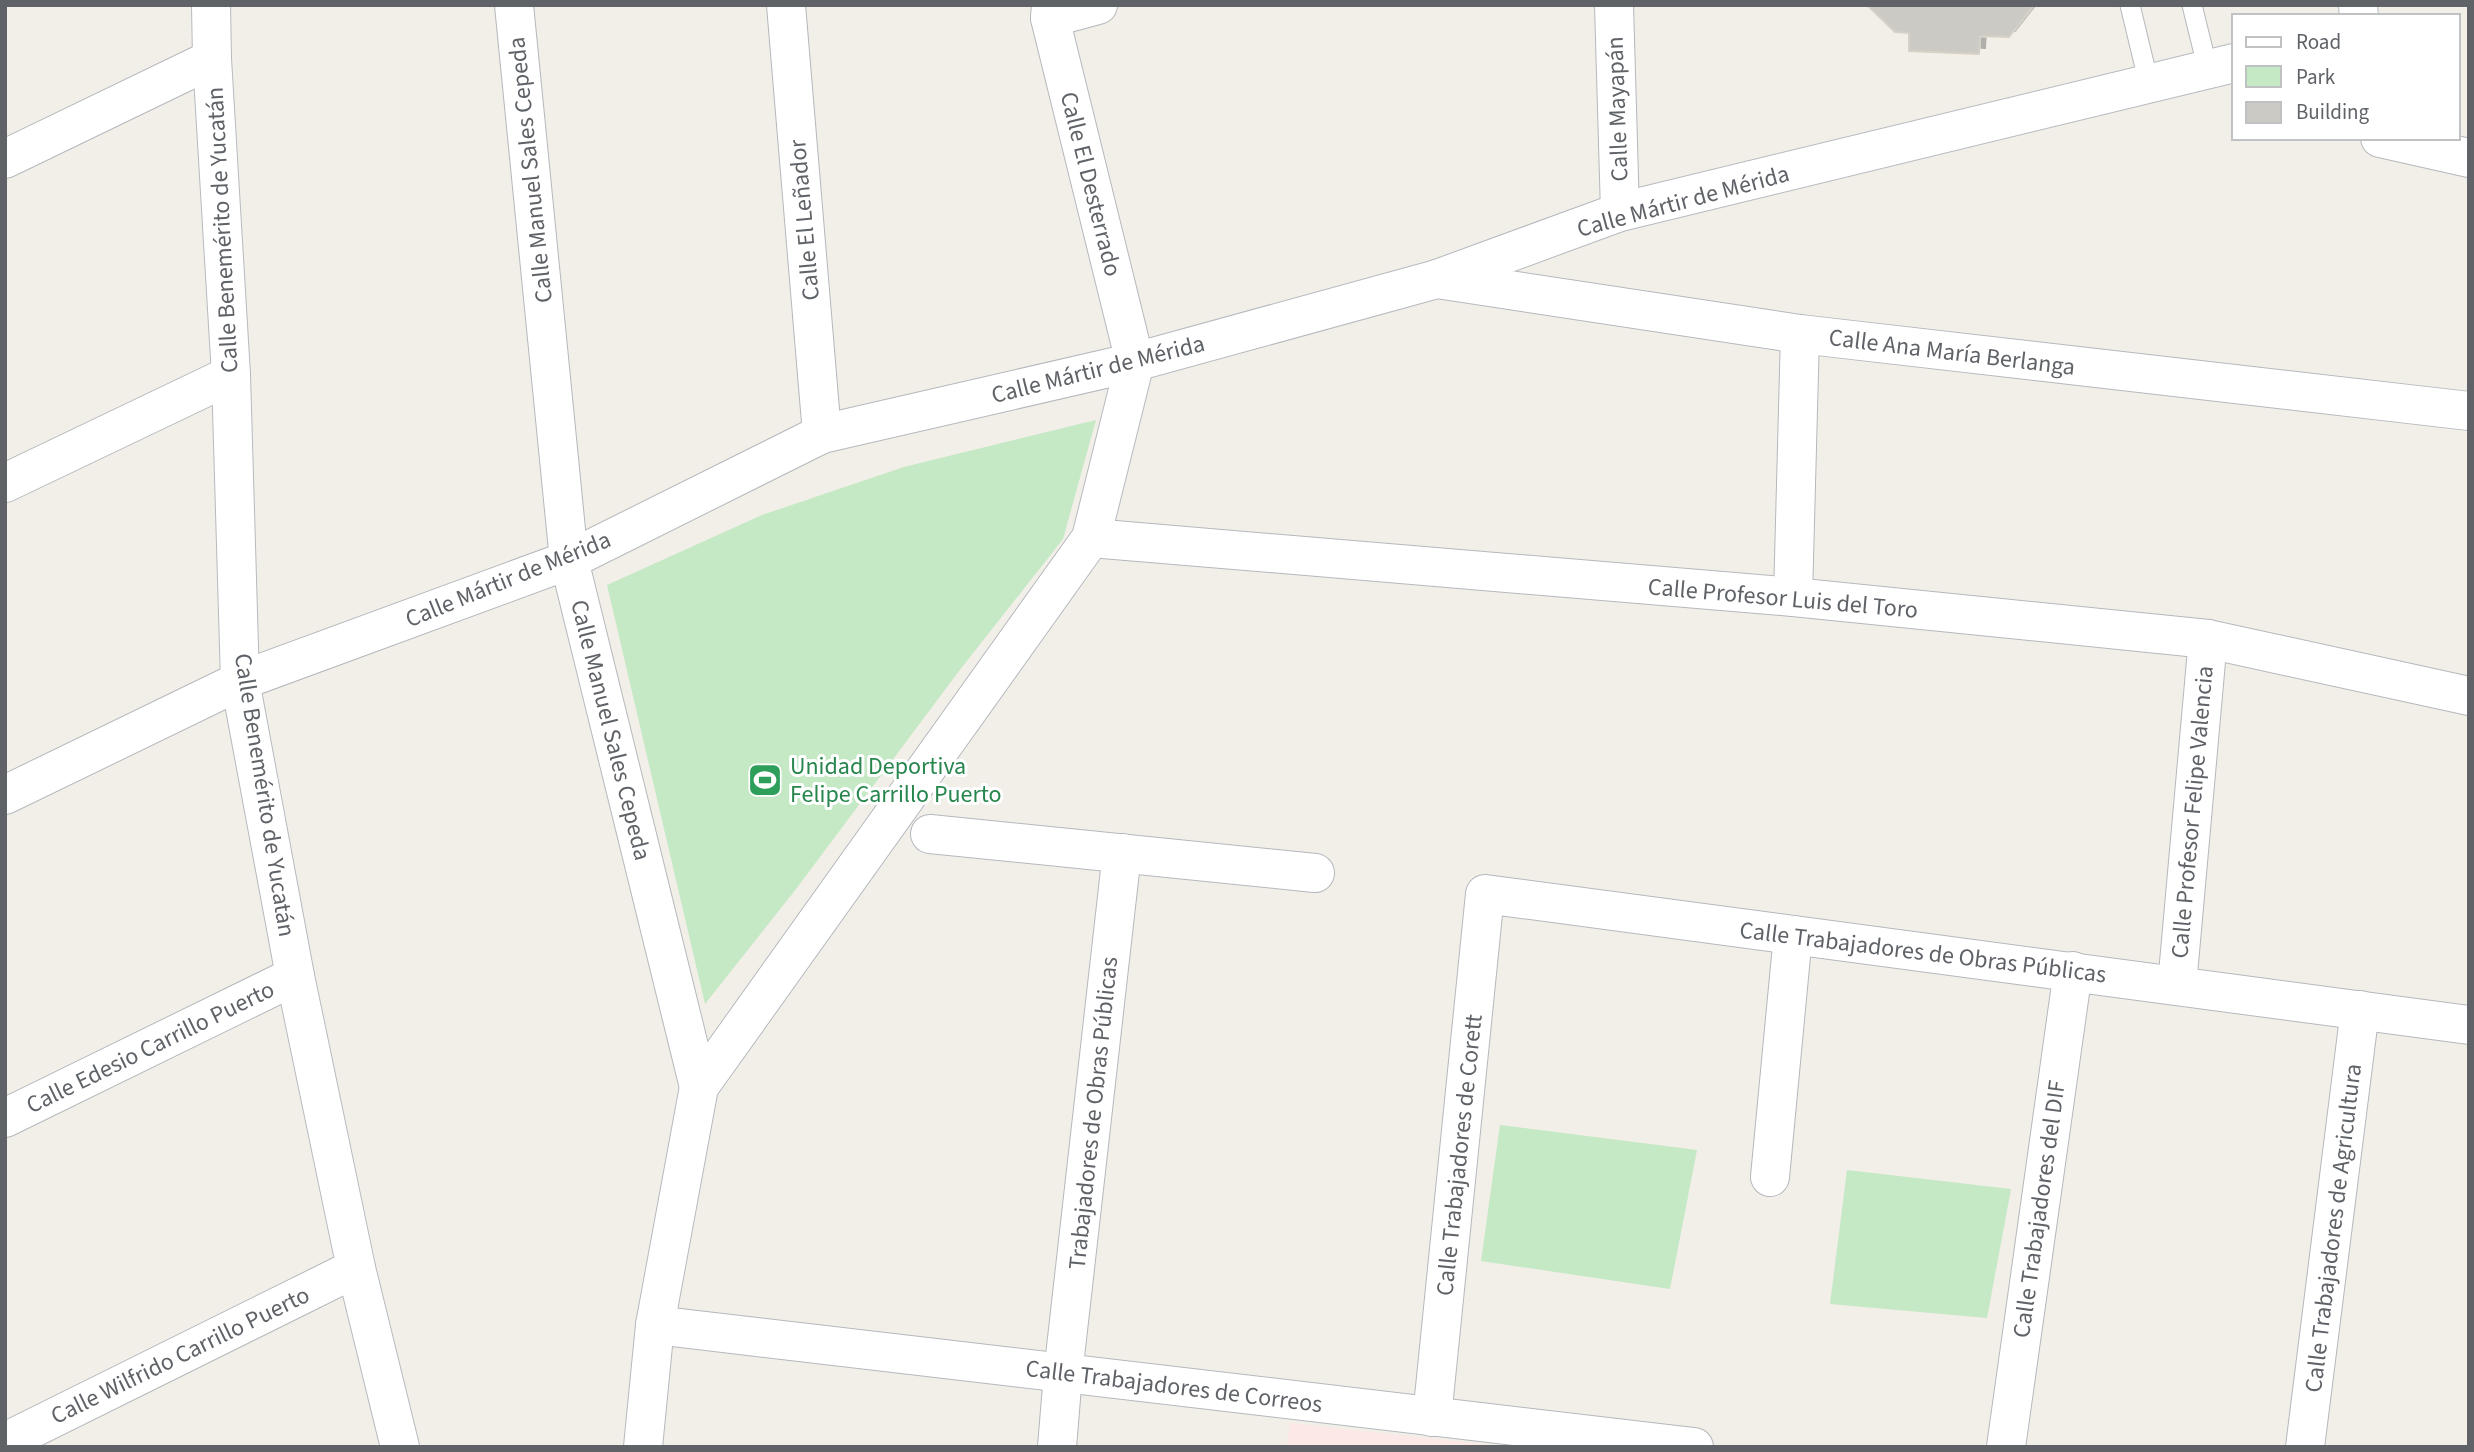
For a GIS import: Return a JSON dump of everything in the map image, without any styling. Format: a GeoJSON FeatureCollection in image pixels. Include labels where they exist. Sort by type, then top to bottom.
{"type":"FeatureCollection","features":[{"type":"Feature","properties":{"kind":"street","name":"Calle Benemérito de Yucatán"},"geometry":{"type":"LineString","coordinates":[[211,5],[231,375],[240,681],[296,976],[356,1268],[400,1447]]}},
{"type":"Feature","properties":{"kind":"street","name":"Calle Manuel Sales Cepeda"},"geometry":{"type":"LineString","coordinates":[[514,5],[569,560],[699,1087],[655,1325],[643,1447]]}},
{"type":"Feature","properties":{"kind":"street","name":"Calle El Leñador"},"geometry":{"type":"LineString","coordinates":[[786,5],[822,434]]}},
{"type":"Feature","properties":{"kind":"street"},"geometry":{"type":"LineString","coordinates":[[1051,11],[1098,5]]}},
{"type":"Feature","properties":{"kind":"street","name":"Calle Mayapán"},"geometry":{"type":"LineString","coordinates":[[1614,5],[1620,212]]}},
{"type":"Feature","properties":{"kind":"street","name":"Calle El Desterrado"},"geometry":{"type":"LineString","coordinates":[[1051,11],[1135,362]]}},
{"type":"Feature","properties":{"kind":"street"},"geometry":{"type":"LineString","coordinates":[[5,159],[212,59]]}},
{"type":"Feature","properties":{"kind":"street","name":"Calle Mártir de Mérida"},"geometry":{"type":"LineString","coordinates":[[5,795],[240,681],[569,560],[822,434],[1135,362],[1437,279],[1620,212],[2221,66]]}},
{"type":"Feature","properties":{"kind":"street"},"geometry":{"type":"LineString","coordinates":[[2385,140],[2469,158]]}},
{"type":"Feature","properties":{"kind":"street","name":"Calle Ana María Berlanga"},"geometry":{"type":"LineString","coordinates":[[1437,279],[1800,334],[2469,411]]}},
{"type":"Feature","properties":{"kind":"street"},"geometry":{"type":"LineString","coordinates":[[1793,597],[1800,334]]}},
{"type":"Feature","properties":{"kind":"street"},"geometry":{"type":"LineString","coordinates":[[699,1087],[1091,538],[1135,362]]}},
{"type":"Feature","properties":{"kind":"street"},"geometry":{"type":"LineString","coordinates":[[5,483],[231,375]]}},
{"type":"Feature","properties":{"kind":"street","name":"Calle Profesor Luis del Toro"},"geometry":{"type":"LineString","coordinates":[[1091,538],[1793,597],[2207,639],[2469,696]]}},
{"type":"Feature","properties":{"kind":"street","name":"Calle Profesor Felipe Valencia"},"geometry":{"type":"LineString","coordinates":[[2177,985],[2207,639]]}},
{"type":"Feature","properties":{"kind":"street"},"geometry":{"type":"LineString","coordinates":[[930,834],[1315,873]]}},
{"type":"Feature","properties":{"kind":"street","name":"Trabajadores de Obras Públicas"},"geometry":{"type":"LineString","coordinates":[[1057,1447],[1122,853]]}},
{"type":"Feature","properties":{"kind":"street","name":"Calle Trabajadores de Obras Públicas"},"geometry":{"type":"LineString","coordinates":[[1485,894],[2469,1026]]}},
{"type":"Feature","properties":{"kind":"street","name":"Calle Trabajadores de Corett"},"geometry":{"type":"LineString","coordinates":[[1432,1416],[1485,894]]}},
{"type":"Feature","properties":{"kind":"street"},"geometry":{"type":"LineString","coordinates":[[1770,1177],[1793,935]]}},
{"type":"Feature","properties":{"kind":"street","name":"Calle Trabajadores del DIF"},"geometry":{"type":"LineString","coordinates":[[2006,1447],[2073,971]]}},
{"type":"Feature","properties":{"kind":"street","name":"Calle Edesio Carrillo Puerto"},"geometry":{"type":"LineString","coordinates":[[5,1118],[296,976]]}},
{"type":"Feature","properties":{"kind":"street","name":"Calle Trabajadores de Agricultura"},"geometry":{"type":"LineString","coordinates":[[2305,1447],[2360,1010]]}},
{"type":"Feature","properties":{"kind":"street","name":"Calle Wilfrido Carrillo Puerto"},"geometry":{"type":"LineString","coordinates":[[5,1442],[356,1268]]}},
{"type":"Feature","properties":{"kind":"street","name":"Calle Trabajadores de Correos"},"geometry":{"type":"LineString","coordinates":[[655,1325],[1694,1447]]}},
{"type":"Feature","properties":{"kind":"lane"},"geometry":{"type":"LineString","coordinates":[[2130,5],[2148,84]]}},
{"type":"Feature","properties":{"kind":"lane"},"geometry":{"type":"LineString","coordinates":[[2192,5],[2221,66]]}},
{"type":"Feature","properties":{"kind":"shaded area"},"geometry":{"type":"Polygon","coordinates":[[[1290,1423],[1509,1447],[1287,1447],[1290,1423]]]}},
{"type":"Feature","properties":{"kind":"green space","name":"Unidad Deportiva Felipe Carrillo Puerto"},"geometry":{"type":"Polygon","coordinates":[[[1096,420],[1063,539],[705,1004],[607,585],[762,515],[904,467],[1096,420]]]}},
{"type":"Feature","properties":{"kind":"green space"},"geometry":{"type":"Polygon","coordinates":[[[1500,1125],[1697,1150],[1670,1289],[1481,1261],[1500,1125]]]}},
{"type":"Feature","properties":{"kind":"green space"},"geometry":{"type":"Polygon","coordinates":[[[1847,1170],[2011,1189],[1987,1318],[1830,1304],[1847,1170]]]}},
{"type":"Feature","properties":{"kind":"building"},"geometry":{"type":"Polygon","coordinates":[[[1867,5],[2034,5],[2009,37],[1980,36],[1979,54],[1909,51],[1909,33],[1895,32],[1867,5]]]}},
{"type":"Feature","properties":{"kind":"place","name":"Unidad Deportiva Felipe Carrillo Puerto"},"geometry":{"type":"Point","coordinates":[765,780]}}]}
